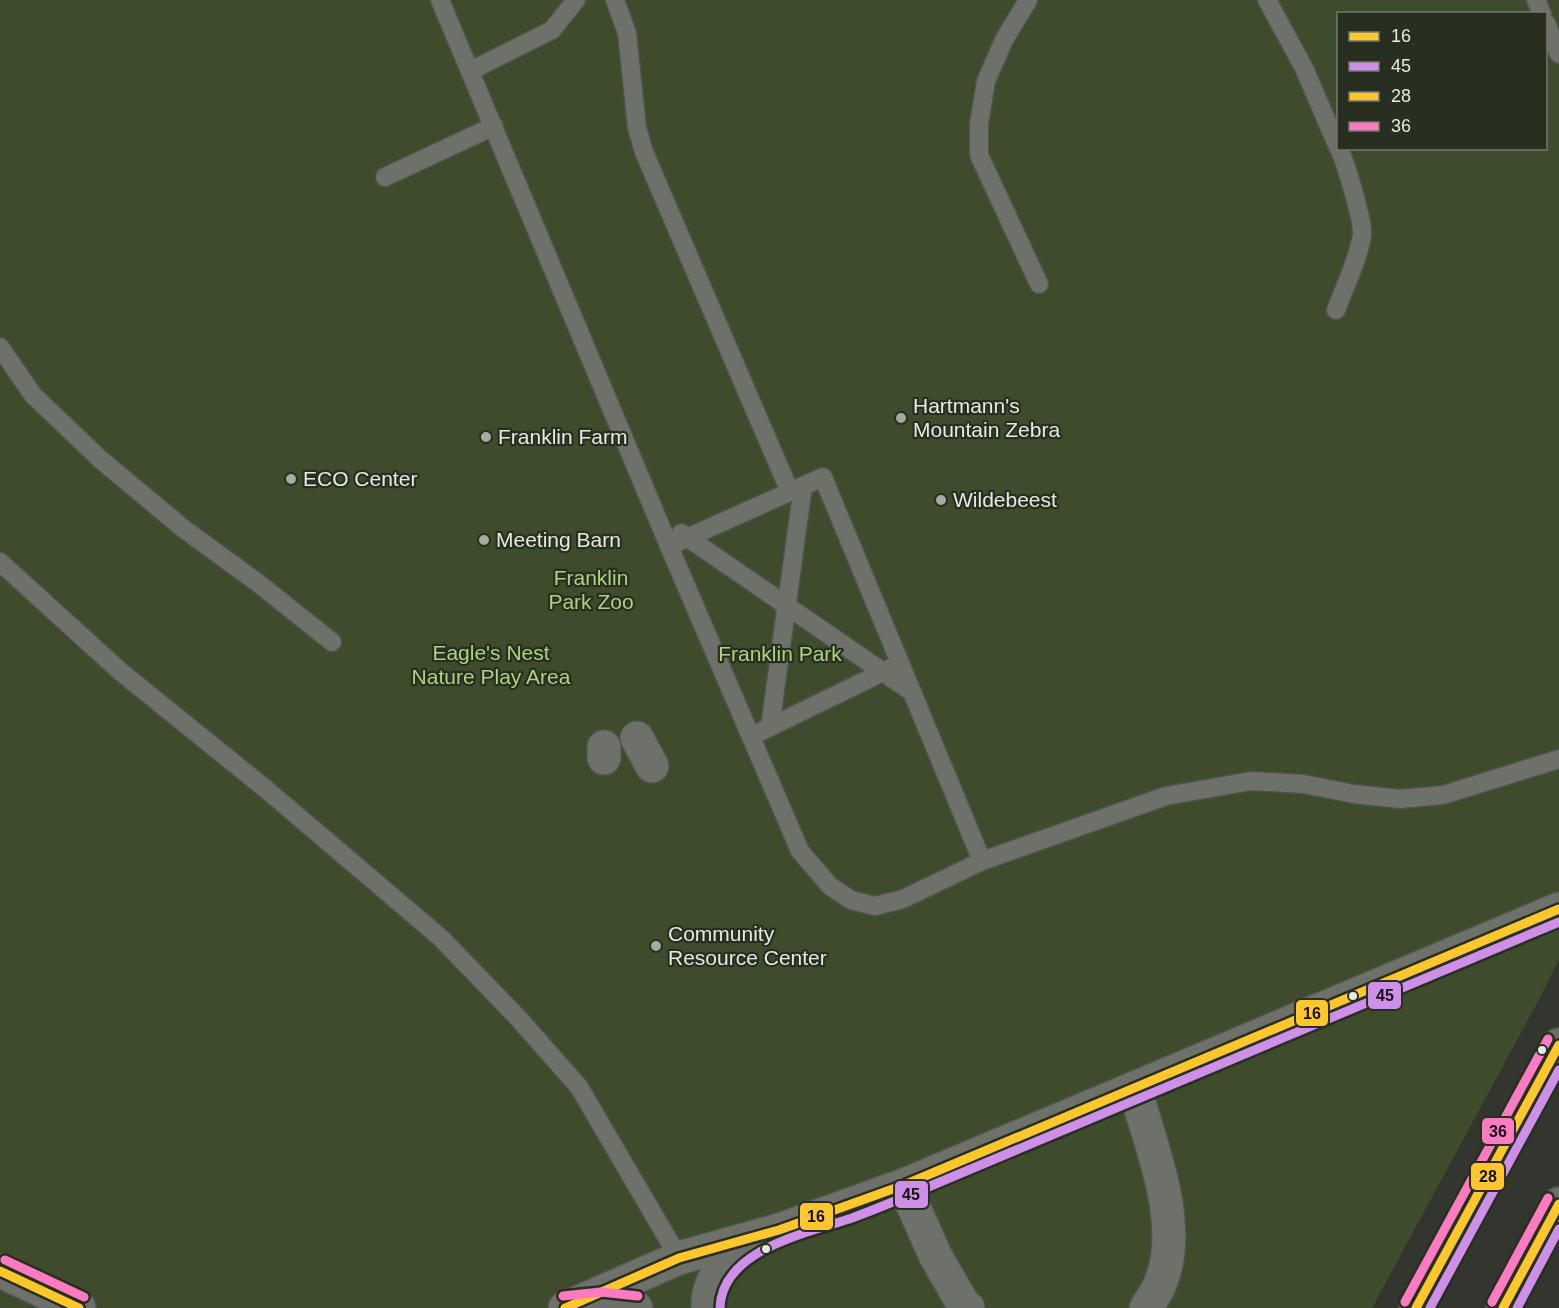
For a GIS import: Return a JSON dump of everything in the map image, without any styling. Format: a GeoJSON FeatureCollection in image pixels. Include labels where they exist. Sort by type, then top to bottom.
{"type":"FeatureCollection","features":[{"type":"Feature","properties":{"kind":"main road"},"geometry":{"type":"LineString","coordinates":[[565,1308],[680,1258],[779,1230],[904,1185],[1559,909]]}},
{"type":"Feature","properties":{"kind":"main road"},"geometry":{"type":"LineString","coordinates":[[1416,1308],[1559,1045]]}},
{"type":"Feature","properties":{"kind":"main road"},"geometry":{"type":"LineString","coordinates":[[1135,1089],[1169,1215],[1169,1244],[1161,1283],[1146,1308]]}},
{"type":"Feature","properties":{"kind":"main road"},"geometry":{"type":"LineString","coordinates":[[904,1185],[935,1255],[963,1304],[968,1308]]}},
{"type":"Feature","properties":{"kind":"main road"},"geometry":{"type":"LineString","coordinates":[[1503,1308],[1559,1204]]}},
{"type":"Feature","properties":{"kind":"main road"},"geometry":{"type":"LineString","coordinates":[[708,1308],[709,1291],[723,1266],[754,1242],[779,1230]]}},
{"type":"Feature","properties":{"kind":"main road"},"geometry":{"type":"LineString","coordinates":[[0,1271],[79,1308]]}},
{"type":"Feature","properties":{"kind":"main road"},"geometry":{"type":"LineString","coordinates":[[565,1308],[617,1304],[636,1308]]}},
{"type":"Feature","properties":{"kind":"lane"},"geometry":{"type":"LineString","coordinates":[[440,0],[669,546],[800,851],[830,886],[851,900],[874,906],[903,898],[982,861],[1166,796],[1251,781],[1303,784],[1354,794],[1400,799],[1443,795],[1559,759]]}},
{"type":"Feature","properties":{"kind":"lane"},"geometry":{"type":"LineString","coordinates":[[470,71],[552,30],[576,0]]}},
{"type":"Feature","properties":{"kind":"lane"},"geometry":{"type":"LineString","coordinates":[[615,0],[627,33],[637,128],[644,152],[796,489],[786,605],[770,727]]}},
{"type":"Feature","properties":{"kind":"lane"},"geometry":{"type":"LineString","coordinates":[[1028,0],[1004,40],[986,81],[979,124],[979,155],[1039,284]]}},
{"type":"Feature","properties":{"kind":"lane"},"geometry":{"type":"LineString","coordinates":[[1267,0],[1304,68],[1337,143]]}},
{"type":"Feature","properties":{"kind":"lane"},"geometry":{"type":"LineString","coordinates":[[1547,27],[1559,54]]}},
{"type":"Feature","properties":{"kind":"lane"},"geometry":{"type":"LineString","coordinates":[[385,177],[494,126]]}},
{"type":"Feature","properties":{"kind":"lane"},"geometry":{"type":"LineString","coordinates":[[1336,310],[1349,278],[1362,233],[1355,198],[1340,150]]}},
{"type":"Feature","properties":{"kind":"lane"},"geometry":{"type":"LineString","coordinates":[[0,347],[33,395],[100,459],[184,529],[258,583],[332,642]]}},
{"type":"Feature","properties":{"kind":"lane"},"geometry":{"type":"LineString","coordinates":[[669,546],[823,477],[982,861]]}},
{"type":"Feature","properties":{"kind":"lane"},"geometry":{"type":"LineString","coordinates":[[656,515],[912,692]]}},
{"type":"Feature","properties":{"kind":"lane"},"geometry":{"type":"LineString","coordinates":[[0,562],[121,672],[267,790],[441,938],[520,1020],[579,1087],[680,1258]]}},
{"type":"Feature","properties":{"kind":"lane"},"geometry":{"type":"LineString","coordinates":[[750,736],[900,664]]}},
{"type":"Feature","properties":{"kind":"green space","name":"Franklin Park"},"geometry":{"type":"Polygon","coordinates":[[[0,0],[1559,0],[1559,959],[1372,1308],[0,1308],[0,0]]]}},
{"type":"Feature","properties":{"kind":"transit line","name":"16"},"geometry":{"type":"LineString","coordinates":[[565,1308],[679,1258],[779,1230],[904,1185],[1559,909]]}},
{"type":"Feature","properties":{"kind":"transit line","name":"45"},"geometry":{"type":"LineString","coordinates":[[720,1308],[724,1288],[735,1271],[770,1246],[895,1201],[1559,922]]}},
{"type":"Feature","properties":{"kind":"transit line","name":"36"},"geometry":{"type":"LineString","coordinates":[[1405,1302],[1548,1039]]}},
{"type":"Feature","properties":{"kind":"transit line","name":"28"},"geometry":{"type":"LineString","coordinates":[[1416,1308],[1559,1045]]}},
{"type":"Feature","properties":{"kind":"transit line","name":"45"},"geometry":{"type":"LineString","coordinates":[[1430,1308],[1559,1070]]}},
{"type":"Feature","properties":{"kind":"transit line","name":"36"},"geometry":{"type":"LineString","coordinates":[[1492,1302],[1548,1198]]}},
{"type":"Feature","properties":{"kind":"transit line","name":"28"},"geometry":{"type":"LineString","coordinates":[[1503,1308],[1559,1204]]}},
{"type":"Feature","properties":{"kind":"transit line","name":"45"},"geometry":{"type":"LineString","coordinates":[[1517,1308],[1559,1229]]}},
{"type":"Feature","properties":{"kind":"transit line","name":"36"},"geometry":{"type":"LineString","coordinates":[[5,1260],[84,1297]]}},
{"type":"Feature","properties":{"kind":"transit line","name":"16"},"geometry":{"type":"LineString","coordinates":[[0,1271],[79,1308]]}},
{"type":"Feature","properties":{"kind":"transit line","name":"36"},"geometry":{"type":"LineString","coordinates":[[563,1296],[601,1292],[638,1296]]}},
{"type":"Feature","properties":{"kind":"place","name":"Hartmann's Mountain Zebra"},"geometry":{"type":"Point","coordinates":[901,418]}},
{"type":"Feature","properties":{"kind":"place","name":"Franklin Farm"},"geometry":{"type":"Point","coordinates":[486,437]}},
{"type":"Feature","properties":{"kind":"place","name":"ECO Center"},"geometry":{"type":"Point","coordinates":[291,479]}},
{"type":"Feature","properties":{"kind":"place","name":"Wildebeest"},"geometry":{"type":"Point","coordinates":[941,500]}},
{"type":"Feature","properties":{"kind":"place","name":"Meeting Barn"},"geometry":{"type":"Point","coordinates":[484,540]}},
{"type":"Feature","properties":{"kind":"place","name":"Community Resource Center"},"geometry":{"type":"Point","coordinates":[656,946]}},
{"type":"Feature","properties":{"kind":"park label","name":"Franklin Park Zoo"},"geometry":{"type":"Point","coordinates":[591,590]}},
{"type":"Feature","properties":{"kind":"park label","name":"Eagle's Nest Nature Play Area"},"geometry":{"type":"Point","coordinates":[491,665]}}]}
